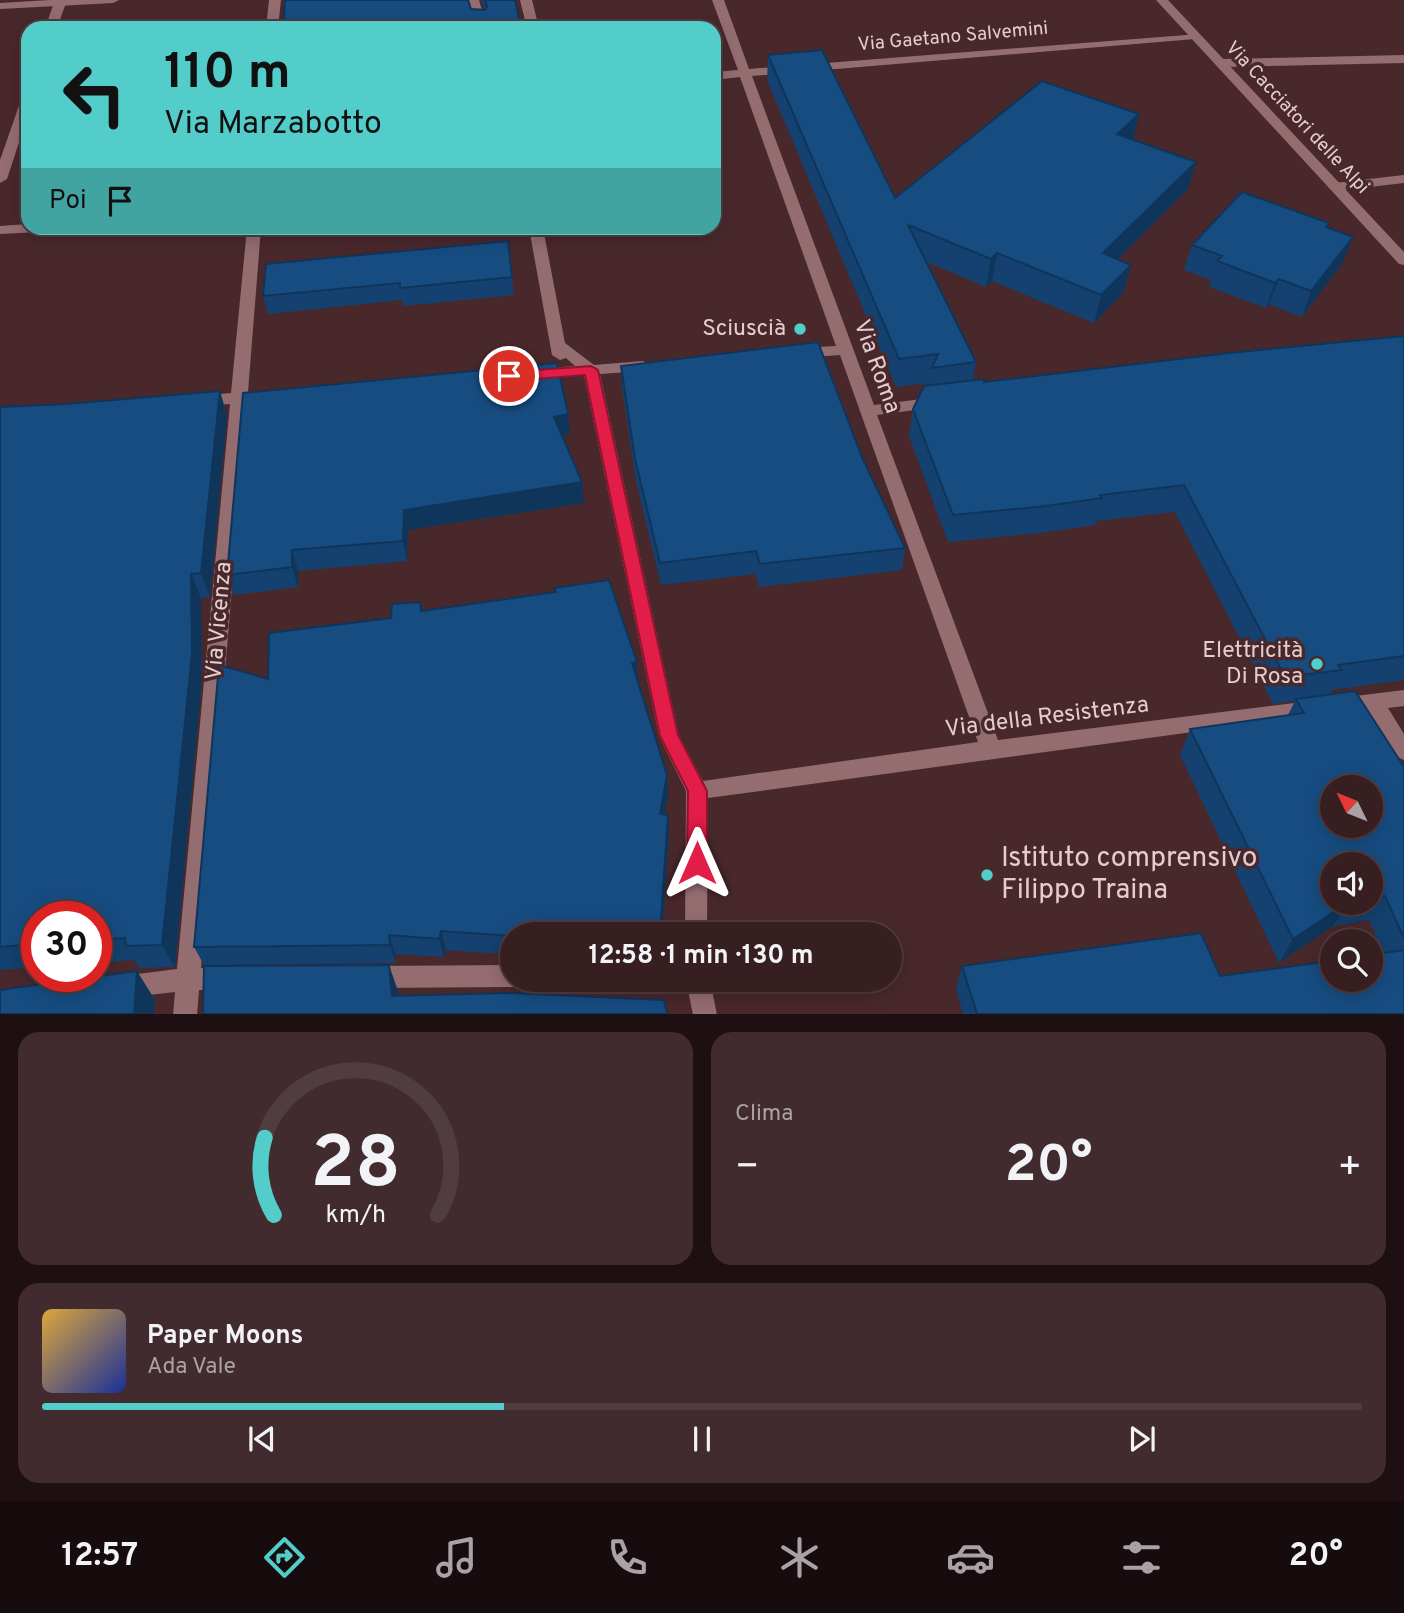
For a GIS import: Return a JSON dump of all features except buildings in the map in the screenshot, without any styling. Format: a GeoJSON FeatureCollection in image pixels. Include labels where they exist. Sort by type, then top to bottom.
{"type":"FeatureCollection","features":[{"type":"Feature","properties":{"kind":"street"},"geometry":{"type":"LineString","coordinates":[[0,6],[113,0]]}},
{"type":"Feature","properties":{"kind":"street"},"geometry":{"type":"LineString","coordinates":[[273,21],[275,0]]}},
{"type":"Feature","properties":{"kind":"street"},"geometry":{"type":"LineString","coordinates":[[473,0],[479,21]]}},
{"type":"Feature","properties":{"kind":"street"},"geometry":{"type":"LineString","coordinates":[[527,0],[532,21]]}},
{"type":"Feature","properties":{"kind":"street","name":"Via Roma"},"geometry":{"type":"LineString","coordinates":[[718,0],[991,749]]}},
{"type":"Feature","properties":{"kind":"street","name":"Via Cacciatori delle Alpi"},"geometry":{"type":"LineString","coordinates":[[1162,0],[1404,261]]}},
{"type":"Feature","properties":{"kind":"street"},"geometry":{"type":"LineString","coordinates":[[53,21],[60,1]]}},
{"type":"Feature","properties":{"kind":"street","name":"Via Gaetano Salvemini"},"geometry":{"type":"LineString","coordinates":[[721,76],[1195,36]]}},
{"type":"Feature","properties":{"kind":"street"},"geometry":{"type":"LineString","coordinates":[[1221,63],[1404,59]]}},
{"type":"Feature","properties":{"kind":"street"},"geometry":{"type":"LineString","coordinates":[[0,179],[21,118]]}},
{"type":"Feature","properties":{"kind":"street"},"geometry":{"type":"LineString","coordinates":[[1335,187],[1404,179]]}},
{"type":"Feature","properties":{"kind":"street"},"geometry":{"type":"LineString","coordinates":[[0,230],[21,229]]}},
{"type":"Feature","properties":{"kind":"street","name":"Via Vicenza"},"geometry":{"type":"LineString","coordinates":[[185,1014],[253,235]]}},
{"type":"Feature","properties":{"kind":"street"},"geometry":{"type":"LineString","coordinates":[[537,235],[563,372]]}},
{"type":"Feature","properties":{"kind":"street"},"geometry":{"type":"LineString","coordinates":[[558,345],[591,370],[669,736],[697,791],[696,922]]}},
{"type":"Feature","properties":{"kind":"street"},"geometry":{"type":"LineString","coordinates":[[778,355],[845,350]]}},
{"type":"Feature","properties":{"kind":"street"},"geometry":{"type":"LineString","coordinates":[[522,375],[658,365]]}},
{"type":"Feature","properties":{"kind":"street"},"geometry":{"type":"LineString","coordinates":[[186,402],[280,395]]}},
{"type":"Feature","properties":{"kind":"street"},"geometry":{"type":"LineString","coordinates":[[867,411],[950,401]]}},
{"type":"Feature","properties":{"kind":"street","name":"Via della Resistenza"},"geometry":{"type":"LineString","coordinates":[[697,791],[991,749],[1404,698]]}},
{"type":"Feature","properties":{"kind":"street"},"geometry":{"type":"LineString","coordinates":[[1373,702],[1404,751]]}},
{"type":"Feature","properties":{"kind":"street"},"geometry":{"type":"LineString","coordinates":[[350,978],[500,976]]}},
{"type":"Feature","properties":{"kind":"street"},"geometry":{"type":"LineString","coordinates":[[112,988],[188,979],[242,979]]}},
{"type":"Feature","properties":{"kind":"street"},"geometry":{"type":"LineString","coordinates":[[700,992],[705,1014]]}},
{"type":"Feature","properties":{"kind":"place","name":"Sciuscià"},"geometry":{"type":"Point","coordinates":[800,329]}},
{"type":"Feature","properties":{"kind":"place","name":"Elettricità Di Rosa"},"geometry":{"type":"Point","coordinates":[1317,664]}},
{"type":"Feature","properties":{"kind":"place","name":"Istituto comprensivo Filippo Traina"},"geometry":{"type":"Point","coordinates":[987,875]}},
{"type":"Feature","properties":{"kind":"route"},"geometry":{"type":"LineString","coordinates":[[509,376],[591,370],[669,736],[697,791],[697,863]]}}]}
